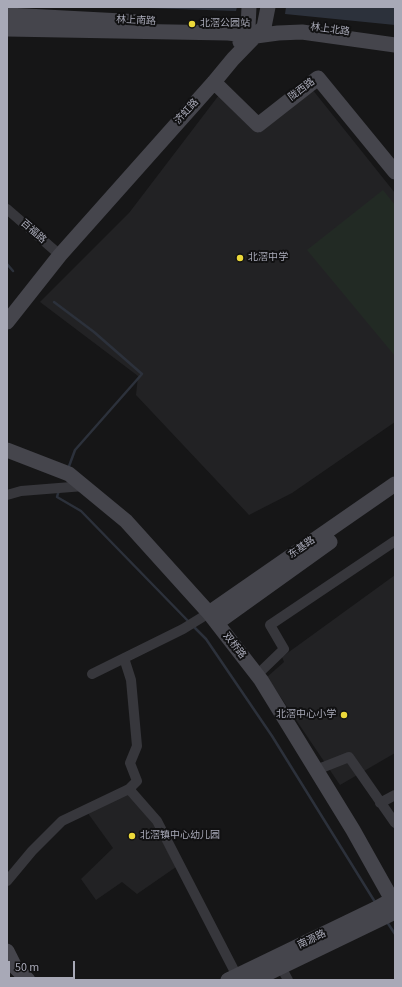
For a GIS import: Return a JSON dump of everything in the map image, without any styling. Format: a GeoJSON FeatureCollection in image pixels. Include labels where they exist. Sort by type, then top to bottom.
{"type":"FeatureCollection","features":[{"type":"Feature","properties":{"kind":"main road","name":"林上南路"},"geometry":{"type":"LineString","coordinates":[[7,15],[256,21]]}},
{"type":"Feature","properties":{"kind":"main road"},"geometry":{"type":"LineString","coordinates":[[7,29],[228,33],[256,21],[278,33],[302,32],[395,45]]}},
{"type":"Feature","properties":{"kind":"main road","name":"林上北路"},"geometry":{"type":"LineString","coordinates":[[256,21],[395,39]]}},
{"type":"Feature","properties":{"kind":"main road","name":"济虹路"},"geometry":{"type":"LineString","coordinates":[[7,322],[60,255],[233,60],[256,21]]}},
{"type":"Feature","properties":{"kind":"main road","name":"济虹路"},"geometry":{"type":"LineString","coordinates":[[111,198],[111,191],[229,56],[256,21]]}},
{"type":"Feature","properties":{"kind":"main road","name":"陇西路"},"geometry":{"type":"LineString","coordinates":[[214,82],[258,125],[318,78],[395,172]]}},
{"type":"Feature","properties":{"kind":"main road","name":"双桥路"},"geometry":{"type":"LineString","coordinates":[[7,450],[69,474],[84,486],[126,521],[213,618],[257,674],[353,830],[394,904]]}},
{"type":"Feature","properties":{"kind":"main road","name":"东基路"},"geometry":{"type":"LineString","coordinates":[[213,618],[395,484]]}},
{"type":"Feature","properties":{"kind":"main road","name":"东基路"},"geometry":{"type":"LineString","coordinates":[[213,618],[395,495]]}},
{"type":"Feature","properties":{"kind":"main road","name":"南源路"},"geometry":{"type":"LineString","coordinates":[[254,980],[285,974],[394,904]]}},
{"type":"Feature","properties":{"kind":"main road","name":"南源路"},"geometry":{"type":"LineString","coordinates":[[233,978],[375,909],[394,904]]}},
{"type":"Feature","properties":{"kind":"main road"},"geometry":{"type":"LineString","coordinates":[[7,951],[15,967],[28,980]]}},
{"type":"Feature","properties":{"kind":"main road"},"geometry":{"type":"LineString","coordinates":[[7,967],[18,980]]}},
{"type":"Feature","properties":{"kind":"street","name":"百福路"},"geometry":{"type":"LineString","coordinates":[[7,209],[60,255]]}},
{"type":"Feature","properties":{"kind":"street"},"geometry":{"type":"LineString","coordinates":[[7,495],[21,491],[84,486]]}},
{"type":"Feature","properties":{"kind":"street"},"geometry":{"type":"LineString","coordinates":[[257,674],[284,649],[270,625],[395,541]]}},
{"type":"Feature","properties":{"kind":"street"},"geometry":{"type":"LineString","coordinates":[[92,674],[183,628],[213,618]]}},
{"type":"Feature","properties":{"kind":"street"},"geometry":{"type":"LineString","coordinates":[[7,882],[32,851],[62,821],[129,789],[136,781],[130,763],[137,746],[131,680],[124,658]]}},
{"type":"Feature","properties":{"kind":"street"},"geometry":{"type":"LineString","coordinates":[[316,770],[349,757],[395,823]]}},
{"type":"Feature","properties":{"kind":"street"},"geometry":{"type":"LineString","coordinates":[[129,789],[157,821],[233,978]]}},
{"type":"Feature","properties":{"kind":"street"},"geometry":{"type":"LineString","coordinates":[[380,803],[395,795]]}},
{"type":"Feature","properties":{"kind":"shaded area"},"geometry":{"type":"Polygon","coordinates":[[[118,7],[237,7],[236,11],[118,7]]]}},
{"type":"Feature","properties":{"kind":"shaded area"},"geometry":{"type":"Polygon","coordinates":[[[286,7],[395,7],[395,25],[285,14],[286,7]]]}},
{"type":"Feature","properties":{"kind":"shaded area","name":"北滘中学"},"geometry":{"type":"Polygon","coordinates":[[[312,89],[395,193],[395,422],[292,493],[249,515],[136,395],[138,376],[40,302],[129,213],[219,95],[259,133],[312,89]]]}},
{"type":"Feature","properties":{"kind":"shaded area"},"geometry":{"type":"Polygon","coordinates":[[[383,190],[395,205],[395,356],[307,250],[383,190]]]}},
{"type":"Feature","properties":{"kind":"shaded area","name":"北滘中心小学"},"geometry":{"type":"Polygon","coordinates":[[[395,575],[395,753],[340,785],[267,677],[284,662],[282,657],[395,575]]]}},
{"type":"Feature","properties":{"kind":"shaded area","name":"北滘镇中心幼儿园"},"geometry":{"type":"Polygon","coordinates":[[[128,793],[153,824],[176,867],[137,894],[122,882],[96,900],[81,879],[113,848],[87,812],[128,793]]]}},
{"type":"Feature","properties":{"kind":"waterway"},"geometry":{"type":"LineString","coordinates":[[7,264],[13,271]]}},
{"type":"Feature","properties":{"kind":"waterway"},"geometry":{"type":"LineString","coordinates":[[54,302],[94,332],[142,374],[75,450],[68,469]]}},
{"type":"Feature","properties":{"kind":"waterway"},"geometry":{"type":"LineString","coordinates":[[59,490],[57,497],[81,511],[190,623]]}},
{"type":"Feature","properties":{"kind":"waterway"},"geometry":{"type":"LineString","coordinates":[[193,626],[206,639],[272,736],[375,902]]}},
{"type":"Feature","properties":{"kind":"waterway"},"geometry":{"type":"LineString","coordinates":[[387,922],[395,934]]}},
{"type":"Feature","properties":{"kind":"place","name":"北滘公园站"},"geometry":{"type":"Point","coordinates":[192,24]}},
{"type":"Feature","properties":{"kind":"place","name":"北滘中学"},"geometry":{"type":"Point","coordinates":[240,258]}},
{"type":"Feature","properties":{"kind":"place","name":"北滘中心小学"},"geometry":{"type":"Point","coordinates":[344,715]}},
{"type":"Feature","properties":{"kind":"place","name":"北滘镇中心幼儿园"},"geometry":{"type":"Point","coordinates":[132,836]}}]}
